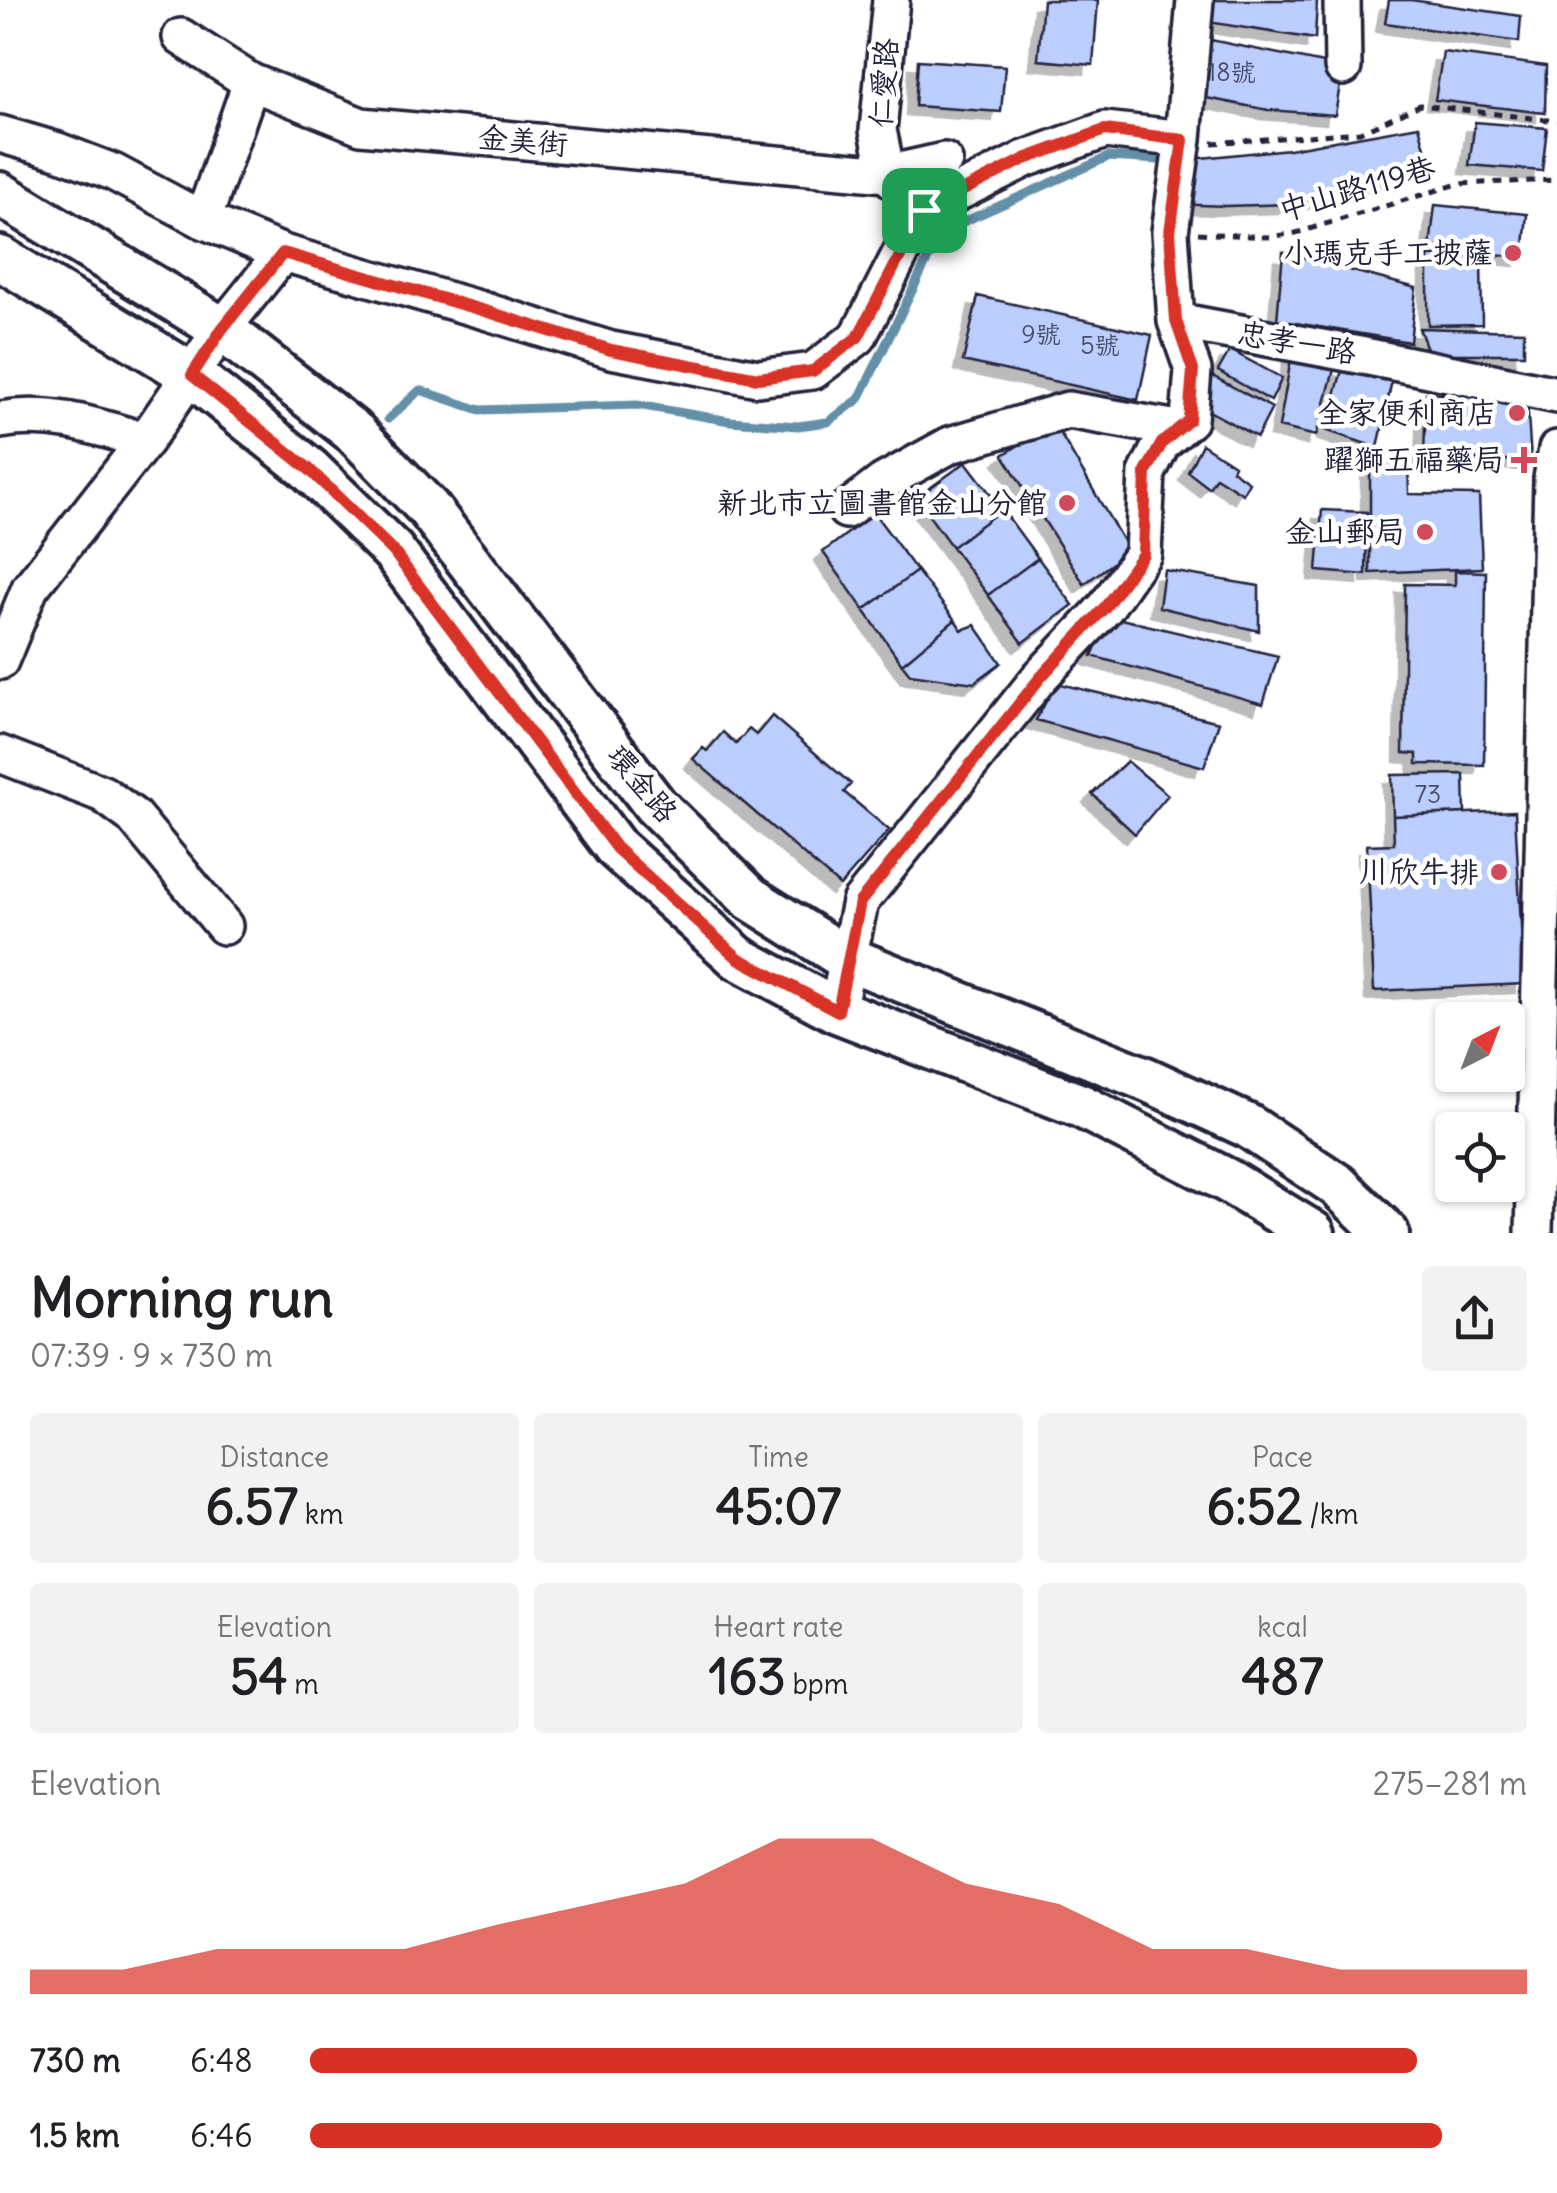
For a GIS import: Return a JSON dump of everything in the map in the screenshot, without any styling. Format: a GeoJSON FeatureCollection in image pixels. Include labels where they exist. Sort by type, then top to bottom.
{"type":"FeatureCollection","features":[{"type":"Feature","properties":{"kind":"main road","name":"環金路"},"geometry":{"type":"LineString","coordinates":[[0,194],[222,329],[355,432],[428,508],[655,805],[750,898],[848,959],[1148,1080],[1248,1126],[1337,1185],[1386,1233]]}},
{"type":"Feature","properties":{"kind":"main road","name":"環金路"},"geometry":{"type":"LineString","coordinates":[[0,258],[192,375],[309,469],[393,551],[616,848],[738,958],[838,1011],[1081,1106],[1228,1182],[1313,1233]]}},
{"type":"Feature","properties":{"kind":"street","name":"仁愛路"},"geometry":{"type":"LineString","coordinates":[[887,174],[878,130],[890,0]]}},
{"type":"Feature","properties":{"kind":"street"},"geometry":{"type":"LineString","coordinates":[[838,1011],[860,902],[1040,678],[1106,606],[1143,554],[1146,472],[1162,443],[1189,420],[1193,370],[1176,321],[1170,232],[1183,140],[1195,0]]}},
{"type":"Feature","properties":{"kind":"street"},"geometry":{"type":"LineString","coordinates":[[1342,0],[1342,68]]}},
{"type":"Feature","properties":{"kind":"street","name":"金美街"},"geometry":{"type":"LineString","coordinates":[[180,37],[251,82],[361,126],[887,174],[944,160]]}},
{"type":"Feature","properties":{"kind":"street"},"geometry":{"type":"LineString","coordinates":[[202,220],[251,82]]}},
{"type":"Feature","properties":{"kind":"street"},"geometry":{"type":"LineString","coordinates":[[0,134],[113,172],[202,220],[283,253],[611,350],[758,378],[813,371],[858,337],[924,210],[1025,159],[1105,130],[1183,140]]}},
{"type":"Feature","properties":{"kind":"street"},"geometry":{"type":"LineString","coordinates":[[887,174],[924,210]]}},
{"type":"Feature","properties":{"kind":"street"},"geometry":{"type":"LineString","coordinates":[[0,661],[30,588],[283,253]]}},
{"type":"Feature","properties":{"kind":"street","name":"忠孝一路"},"geometry":{"type":"LineString","coordinates":[[1176,321],[1557,395]]}},
{"type":"Feature","properties":{"kind":"street"},"geometry":{"type":"LineString","coordinates":[[846,510],[884,482],[950,445],[1068,410],[1178,430]]}},
{"type":"Feature","properties":{"kind":"street"},"geometry":{"type":"LineString","coordinates":[[0,420],[29,415],[90,424],[145,440]]}},
{"type":"Feature","properties":{"kind":"street"},"geometry":{"type":"LineString","coordinates":[[1534,1233],[1552,479],[1557,449]]}},
{"type":"Feature","properties":{"kind":"street"},"geometry":{"type":"LineString","coordinates":[[0,754],[103,794],[133,816],[224,926]]}},
{"type":"Feature","properties":{"kind":"path"},"geometry":{"type":"LineString","coordinates":[[1183,140],[1216,144],[1360,132],[1420,105],[1557,121]]}},
{"type":"Feature","properties":{"kind":"path","name":"中山路119巷"},"geometry":{"type":"LineString","coordinates":[[1170,232],[1268,237],[1296,233],[1458,184],[1557,180]]}},
{"type":"Feature","properties":{"kind":"building"},"geometry":{"type":"Polygon","coordinates":[[[1043,0],[1098,0],[1093,65],[1038,60],[1043,0]]]}},
{"type":"Feature","properties":{"kind":"building"},"geometry":{"type":"Polygon","coordinates":[[[1186,0],[1317,0],[1315,39],[1183,18],[1186,0]]]}},
{"type":"Feature","properties":{"kind":"building"},"geometry":{"type":"Polygon","coordinates":[[[1389,0],[1521,16],[1519,42],[1385,23],[1389,0]]]}},
{"type":"Feature","properties":{"kind":"building"},"geometry":{"type":"Polygon","coordinates":[[[1201,38],[1343,67],[1335,115],[1268,110],[1196,96],[1201,38]]]}},
{"type":"Feature","properties":{"kind":"building"},"geometry":{"type":"Polygon","coordinates":[[[1443,52],[1546,66],[1545,113],[1435,100],[1443,52]]]}},
{"type":"Feature","properties":{"kind":"building"},"geometry":{"type":"Polygon","coordinates":[[[918,60],[1005,66],[1001,112],[915,106],[918,60]]]}},
{"type":"Feature","properties":{"kind":"building"},"geometry":{"type":"Polygon","coordinates":[[[1475,122],[1547,128],[1542,171],[1469,165],[1475,122]]]}},
{"type":"Feature","properties":{"kind":"building"},"geometry":{"type":"Polygon","coordinates":[[[1419,126],[1431,169],[1327,198],[1289,204],[1173,204],[1182,160],[1289,149],[1419,126]]]}},
{"type":"Feature","properties":{"kind":"building"},"geometry":{"type":"Polygon","coordinates":[[[1435,205],[1527,214],[1523,257],[1430,247],[1435,205]]]}},
{"type":"Feature","properties":{"kind":"building"},"geometry":{"type":"Polygon","coordinates":[[[1283,252],[1416,288],[1410,342],[1277,320],[1283,252]]]}},
{"type":"Feature","properties":{"kind":"building"},"geometry":{"type":"Polygon","coordinates":[[[1428,256],[1481,256],[1482,324],[1428,325],[1428,256]]]}},
{"type":"Feature","properties":{"kind":"building"},"geometry":{"type":"Polygon","coordinates":[[[978,296],[1152,335],[1138,400],[963,361],[978,296]]]}},
{"type":"Feature","properties":{"kind":"building"},"geometry":{"type":"Polygon","coordinates":[[[1419,328],[1524,331],[1524,354],[1429,354],[1419,328]]]}},
{"type":"Feature","properties":{"kind":"building"},"geometry":{"type":"Polygon","coordinates":[[[1230,350],[1282,378],[1271,401],[1218,371],[1230,350]]]}},
{"type":"Feature","properties":{"kind":"building"},"geometry":{"type":"Polygon","coordinates":[[[1292,353],[1336,362],[1316,436],[1279,427],[1292,353]]]}},
{"type":"Feature","properties":{"kind":"building"},"geometry":{"type":"Polygon","coordinates":[[[1343,367],[1392,380],[1378,448],[1325,430],[1343,367]]]}},
{"type":"Feature","properties":{"kind":"building"},"geometry":{"type":"Polygon","coordinates":[[[1205,372],[1272,408],[1257,437],[1198,405],[1205,372]]]}},
{"type":"Feature","properties":{"kind":"building"},"geometry":{"type":"Polygon","coordinates":[[[1426,393],[1527,399],[1531,461],[1424,457],[1426,393]]]}},
{"type":"Feature","properties":{"kind":"building","name":"新北市立圖書館金山分館"},"geometry":{"type":"Polygon","coordinates":[[[1054,423],[1129,551],[1084,584],[1003,455],[1054,423]]]}},
{"type":"Feature","properties":{"kind":"building"},"geometry":{"type":"Polygon","coordinates":[[[1202,444],[1234,465],[1232,470],[1249,482],[1243,494],[1216,477],[1209,488],[1188,472],[1202,444]]]}},
{"type":"Feature","properties":{"kind":"building","name":"金山郵局"},"geometry":{"type":"Polygon","coordinates":[[[1370,459],[1408,459],[1409,494],[1479,495],[1482,568],[1370,573],[1370,459]]]}},
{"type":"Feature","properties":{"kind":"building"},"geometry":{"type":"Polygon","coordinates":[[[966,462],[1002,509],[952,547],[916,498],[966,462]]]}},
{"type":"Feature","properties":{"kind":"building"},"geometry":{"type":"Polygon","coordinates":[[[1002,509],[1038,558],[988,595],[952,547],[1002,509]]]}},
{"type":"Feature","properties":{"kind":"building"},"geometry":{"type":"Polygon","coordinates":[[[1322,510],[1367,512],[1366,575],[1317,571],[1322,510]]]}},
{"type":"Feature","properties":{"kind":"building"},"geometry":{"type":"Polygon","coordinates":[[[874,513],[917,571],[864,610],[823,552],[874,513]]]}},
{"type":"Feature","properties":{"kind":"building"},"geometry":{"type":"Polygon","coordinates":[[[1038,558],[1073,605],[1023,643],[988,595],[1038,558]]]}},
{"type":"Feature","properties":{"kind":"building"},"geometry":{"type":"Polygon","coordinates":[[[1164,570],[1259,586],[1259,631],[1159,607],[1164,570]]]}},
{"type":"Feature","properties":{"kind":"building"},"geometry":{"type":"Polygon","coordinates":[[[917,571],[955,620],[902,664],[864,610],[917,571]]]}},
{"type":"Feature","properties":{"kind":"building"},"geometry":{"type":"Polygon","coordinates":[[[1455,571],[1486,572],[1484,765],[1417,764],[1417,754],[1403,753],[1405,584],[1455,585],[1455,571]]]}},
{"type":"Feature","properties":{"kind":"building"},"geometry":{"type":"Polygon","coordinates":[[[1108,616],[1278,656],[1263,704],[1092,656],[1108,616]]]}},
{"type":"Feature","properties":{"kind":"building"},"geometry":{"type":"Polygon","coordinates":[[[955,620],[962,630],[975,625],[1001,663],[974,683],[910,674],[902,664],[955,620]]]}},
{"type":"Feature","properties":{"kind":"building"},"geometry":{"type":"Polygon","coordinates":[[[1056,683],[1219,722],[1204,767],[1036,720],[1056,683]]]}},
{"type":"Feature","properties":{"kind":"building"},"geometry":{"type":"Polygon","coordinates":[[[772,716],[851,784],[844,792],[889,830],[840,886],[693,759],[703,748],[707,751],[723,732],[736,744],[749,729],[756,735],[772,716]]]}},
{"type":"Feature","properties":{"kind":"building"},"geometry":{"type":"Polygon","coordinates":[[[1127,761],[1168,795],[1135,834],[1092,794],[1127,761]]]}},
{"type":"Feature","properties":{"kind":"building"},"geometry":{"type":"Polygon","coordinates":[[[1464,774],[1465,813],[1393,816],[1392,775],[1464,774]]]}},
{"type":"Feature","properties":{"kind":"building"},"geometry":{"type":"Polygon","coordinates":[[[1515,811],[1524,984],[1374,991],[1367,845],[1394,844],[1393,816],[1515,811]]]}},
{"type":"Feature","properties":{"kind":"waterway"},"geometry":{"type":"LineString","coordinates":[[388,419],[420,390],[480,410],[637,405],[730,421],[798,426],[828,422],[859,399],[941,232],[1108,157],[1159,160]]}},
{"type":"Feature","properties":{"kind":"place","name":"小瑪克手工披薩"},"geometry":{"type":"Point","coordinates":[1513,253]}},
{"type":"Feature","properties":{"kind":"place","name":"全家便利商店"},"geometry":{"type":"Point","coordinates":[1517,413]}},
{"type":"Feature","properties":{"kind":"place","name":"躍獅五福藥局"},"geometry":{"type":"Point","coordinates":[1524,460]}},
{"type":"Feature","properties":{"kind":"place","name":"新北市立圖書館金山分館"},"geometry":{"type":"Point","coordinates":[1067,503]}},
{"type":"Feature","properties":{"kind":"place","name":"金山郵局"},"geometry":{"type":"Point","coordinates":[1425,532]}},
{"type":"Feature","properties":{"kind":"place","name":"川欣牛排"},"geometry":{"type":"Point","coordinates":[1499,872]}},
{"type":"Feature","properties":{"kind":"route"},"geometry":{"type":"LineString","coordinates":[[1105,130],[1183,140],[1170,232],[1176,321],[1193,370],[1189,420],[1162,443],[1146,472],[1143,554],[1106,606],[1040,678],[860,902],[838,1011],[738,958],[616,848],[393,551],[309,469],[192,375],[222,329],[283,253],[611,350],[758,378],[813,371],[858,337],[924,210],[1025,159],[1105,130]]}}]}
